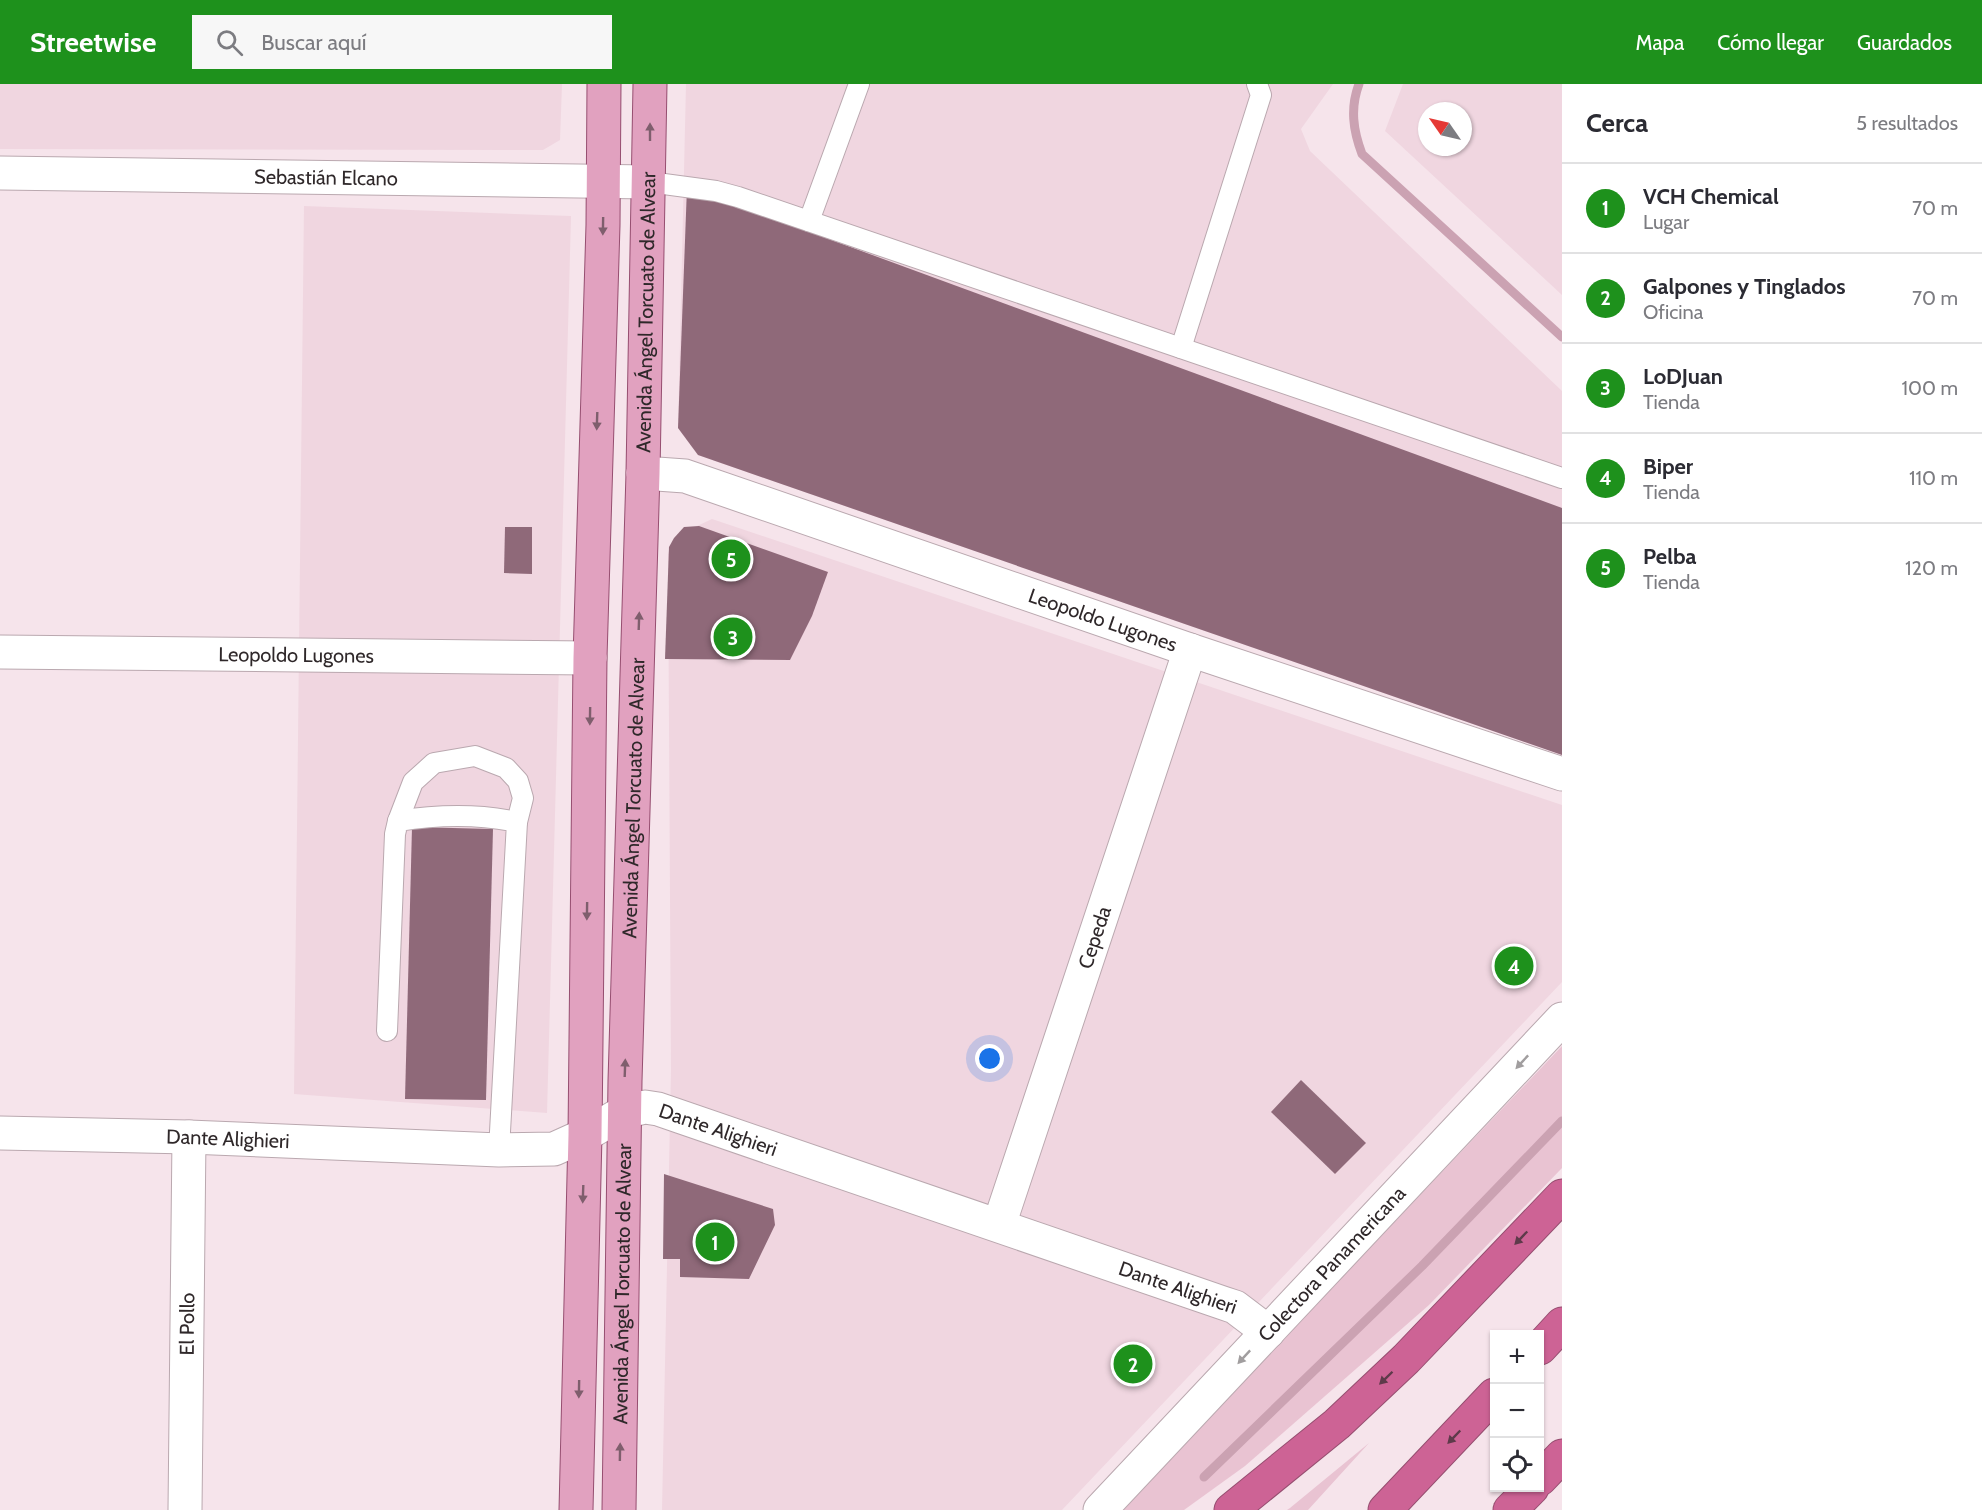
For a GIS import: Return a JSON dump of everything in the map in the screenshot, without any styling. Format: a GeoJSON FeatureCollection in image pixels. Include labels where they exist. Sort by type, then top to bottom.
{"type":"FeatureCollection","features":[{"type":"Feature","properties":{"kind":"highway"},"geometry":{"type":"LineString","coordinates":[[1224,1510],[1337,1424],[1406,1359],[1562,1196]]}},
{"type":"Feature","properties":{"kind":"highway"},"geometry":{"type":"LineString","coordinates":[[1544,1343],[1562,1324]]}},
{"type":"Feature","properties":{"kind":"highway"},"geometry":{"type":"LineString","coordinates":[[1384,1510],[1490,1399]]}},
{"type":"Feature","properties":{"kind":"highway"},"geometry":{"type":"LineString","coordinates":[[1544,1474],[1562,1456]]}},
{"type":"Feature","properties":{"kind":"highway"},"geometry":{"type":"LineString","coordinates":[[1231,1510],[1258,1486]]}},
{"type":"Feature","properties":{"kind":"highway"},"geometry":{"type":"LineString","coordinates":[[1510,1510],[1528,1492]]}},
{"type":"Feature","properties":{"kind":"main road","name":"Avenida Ángel Torcuato de Alvear"},"geometry":{"type":"LineString","coordinates":[[576,1510],[604,84]]}},
{"type":"Feature","properties":{"kind":"main road","name":"Avenida Ángel Torcuato de Alvear"},"geometry":{"type":"LineString","coordinates":[[619,1510],[624,1112],[643,473],[651,84]]}},
{"type":"Feature","properties":{"kind":"street","name":"Sebastián Elcano"},"geometry":{"type":"LineString","coordinates":[[0,173],[650,182]]}},
{"type":"Feature","properties":{"kind":"street","name":"Leopoldo Lugones"},"geometry":{"type":"LineString","coordinates":[[643,473],[685,476],[1190,650],[1562,774]]}},
{"type":"Feature","properties":{"kind":"street","name":"Cepeda"},"geometry":{"type":"LineString","coordinates":[[999,1225],[1190,650]]}},
{"type":"Feature","properties":{"kind":"street","name":"Leopoldo Lugones"},"geometry":{"type":"LineString","coordinates":[[0,652],[591,658]]}},
{"type":"Feature","properties":{"kind":"street","name":"Colectora Panamericana"},"geometry":{"type":"LineString","coordinates":[[1100,1510],[1562,1019]]}},
{"type":"Feature","properties":{"kind":"street","name":"Dante Alighieri"},"geometry":{"type":"LineString","coordinates":[[0,1133],[189,1137],[499,1150],[554,1149],[585,1135],[624,1112],[645,1107],[658,1109],[1223,1302],[1235,1307],[1268,1332]]}},
{"type":"Feature","properties":{"kind":"street","name":"El Pollo"},"geometry":{"type":"LineString","coordinates":[[185,1510],[189,1137]]}},
{"type":"Feature","properties":{"kind":"lane"},"geometry":{"type":"LineString","coordinates":[[809,221],[859,84]]}},
{"type":"Feature","properties":{"kind":"lane"},"geometry":{"type":"LineString","coordinates":[[1181,348],[1261,95],[1257,84]]}},
{"type":"Feature","properties":{"kind":"lane"},"geometry":{"type":"LineString","coordinates":[[650,182],[716,191],[809,221],[1562,478]]}},
{"type":"Feature","properties":{"kind":"lane"},"geometry":{"type":"LineString","coordinates":[[387,1031],[395,834],[398,821],[413,782],[434,763],[476,756],[506,768],[518,781],[523,798],[517,822],[499,1150]]}},
{"type":"Feature","properties":{"kind":"lane"},"geometry":{"type":"LineString","coordinates":[[398,821],[416,818],[492,816],[517,822]]}},
{"type":"Feature","properties":{"kind":"shaded area"},"geometry":{"type":"Polygon","coordinates":[[[0,84],[562,84],[560,140],[543,150],[0,149],[0,84]]]}},
{"type":"Feature","properties":{"kind":"shaded area"},"geometry":{"type":"Polygon","coordinates":[[[686,84],[1333,84],[1301,129],[1310,151],[1562,391],[1562,755],[698,455],[678,428],[686,84]]]}},
{"type":"Feature","properties":{"kind":"shaded area"},"geometry":{"type":"Polygon","coordinates":[[[1403,84],[1562,84],[1562,295],[1385,131],[1403,84]]]}},
{"type":"Feature","properties":{"kind":"shaded area"},"geometry":{"type":"Polygon","coordinates":[[[304,206],[571,216],[547,1113],[294,1094],[304,206]]]}},
{"type":"Feature","properties":{"kind":"shaded area"},"geometry":{"type":"Polygon","coordinates":[[[712,519],[1562,805],[1562,982],[1062,1510],[662,1510],[671,1070],[668,553],[678,535],[712,519]]]}},
{"type":"Feature","properties":{"kind":"shaded area"},"geometry":{"type":"Polygon","coordinates":[[[1562,1046],[1562,1168],[1429,1305],[1245,1466],[1184,1510],[1120,1510],[1562,1046]]]}},
{"type":"Feature","properties":{"kind":"shaded area"},"geometry":{"type":"Polygon","coordinates":[[[1369,1443],[1308,1510],[1287,1510],[1290,1508],[1369,1443]]]}},
{"type":"Feature","properties":{"kind":"building"},"geometry":{"type":"Polygon","coordinates":[[[687,187],[1562,508],[1562,755],[698,455],[678,428],[687,187]]]}},
{"type":"Feature","properties":{"kind":"building"},"geometry":{"type":"Polygon","coordinates":[[[699,526],[828,572],[812,616],[790,660],[665,659],[669,547],[684,527],[699,526]]]}},
{"type":"Feature","properties":{"kind":"building"},"geometry":{"type":"Polygon","coordinates":[[[505,527],[532,527],[532,574],[504,573],[505,527]]]}},
{"type":"Feature","properties":{"kind":"building"},"geometry":{"type":"Polygon","coordinates":[[[412,827],[493,829],[486,1100],[405,1099],[412,827]]]}},
{"type":"Feature","properties":{"kind":"building"},"geometry":{"type":"Polygon","coordinates":[[[1301,1080],[1366,1143],[1335,1174],[1271,1112],[1301,1080]]]}},
{"type":"Feature","properties":{"kind":"building"},"geometry":{"type":"Polygon","coordinates":[[[664,1174],[773,1209],[775,1225],[749,1279],[680,1277],[680,1259],[663,1259],[664,1174]]]}},
{"type":"Feature","properties":{"kind":"waterway"},"geometry":{"type":"LineString","coordinates":[[1359,84],[1354,102],[1354,119],[1356,136],[1362,154],[1562,337]]}},
{"type":"Feature","properties":{"kind":"waterway"},"geometry":{"type":"LineString","coordinates":[[1204,1477],[1422,1266],[1562,1121]]}},
{"type":"Feature","properties":{"kind":"place","name":"Pelba"},"geometry":{"type":"Point","coordinates":[731,559]}},
{"type":"Feature","properties":{"kind":"place","name":"LoDJuan"},"geometry":{"type":"Point","coordinates":[733,637]}},
{"type":"Feature","properties":{"kind":"place","name":"Biper"},"geometry":{"type":"Point","coordinates":[1514,966]}},
{"type":"Feature","properties":{"kind":"place","name":"VCH Chemical"},"geometry":{"type":"Point","coordinates":[715,1242]}},
{"type":"Feature","properties":{"kind":"place","name":"Galpones y Tinglados"},"geometry":{"type":"Point","coordinates":[1133,1364]}}]}
